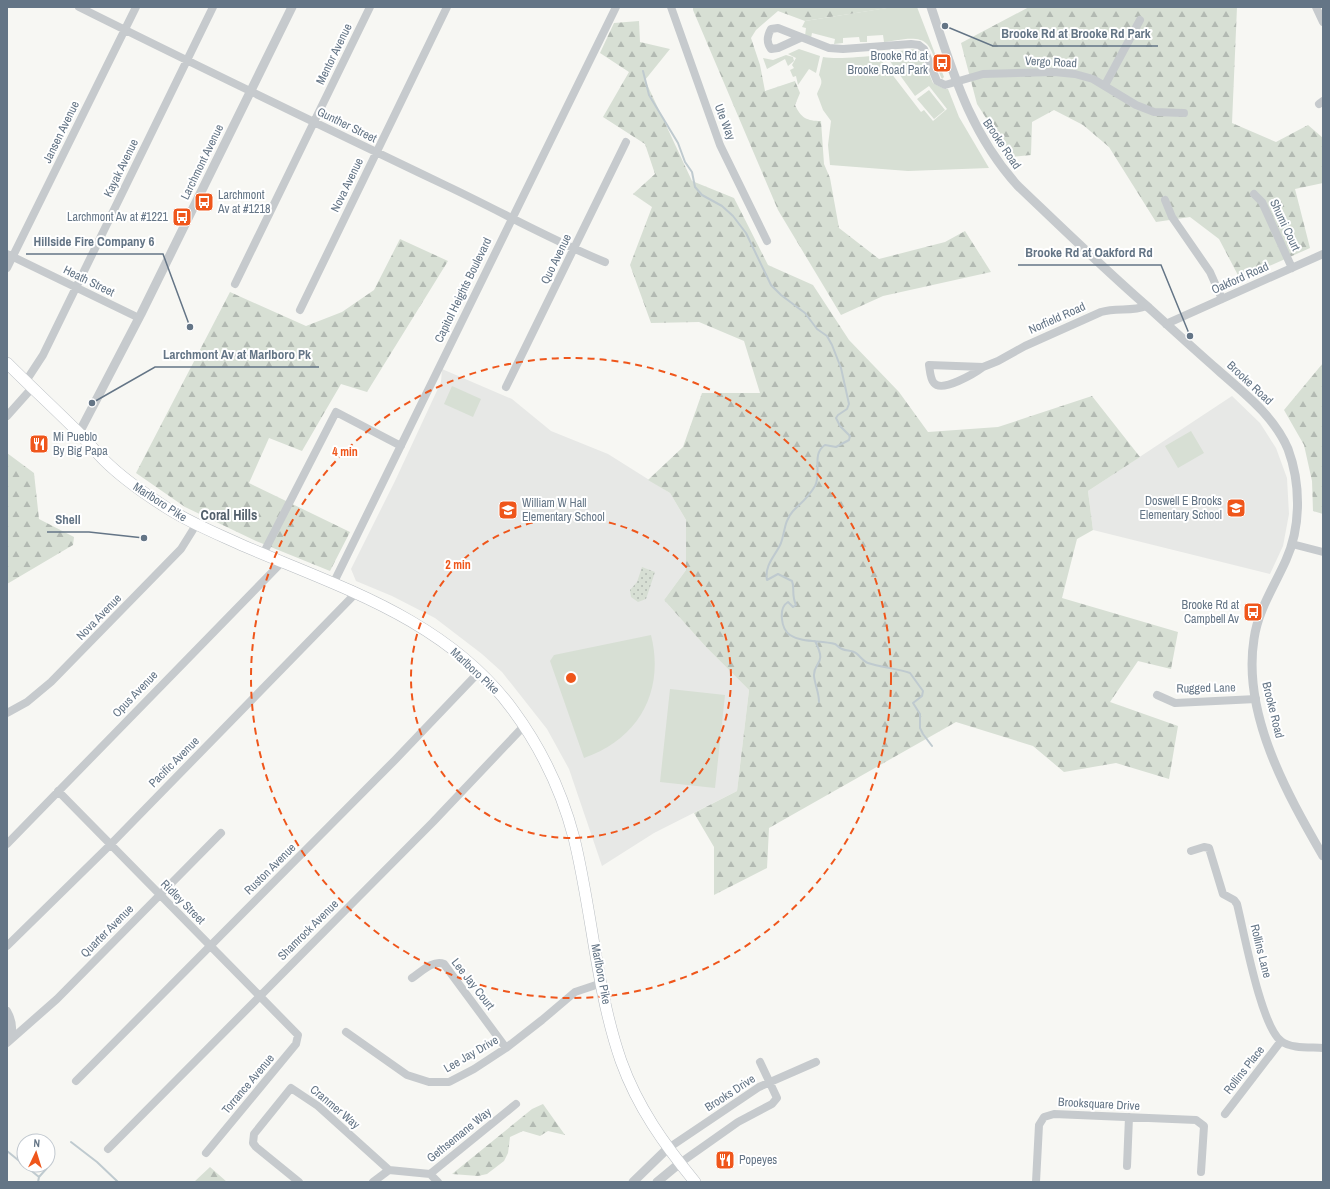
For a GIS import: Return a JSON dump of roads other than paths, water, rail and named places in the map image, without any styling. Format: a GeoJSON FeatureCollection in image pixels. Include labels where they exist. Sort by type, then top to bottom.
{"type":"FeatureCollection","features":[{"type":"Feature","properties":{"kind":"main road","name":"Marlboro Pike"},"geometry":{"type":"LineString","coordinates":[[7,364],[125,479],[168,509],[196,525],[356,593],[423,627],[466,659],[505,700],[524,726],[551,774],[572,831],[602,983],[615,1041],[622,1064],[643,1109],[667,1149],[695,1182]]}},
{"type":"Feature","properties":{"kind":"street","name":"Gunther Street"},"geometry":{"type":"LineString","coordinates":[[79,7],[511,219],[605,262]]}},
{"type":"Feature","properties":{"kind":"street","name":"Jansen Avenue"},"geometry":{"type":"LineString","coordinates":[[7,268],[10,255],[136,7]]}},
{"type":"Feature","properties":{"kind":"street","name":"Kayak Avenue"},"geometry":{"type":"LineString","coordinates":[[7,416],[29,384],[213,7]]}},
{"type":"Feature","properties":{"kind":"street","name":"Larchmont Avenue"},"geometry":{"type":"LineString","coordinates":[[79,433],[139,318],[292,7]]}},
{"type":"Feature","properties":{"kind":"street","name":"Mentor Avenue"},"geometry":{"type":"LineString","coordinates":[[235,284],[370,7]]}},
{"type":"Feature","properties":{"kind":"street","name":"Nova Avenue"},"geometry":{"type":"LineString","coordinates":[[300,310],[447,7]]}},
{"type":"Feature","properties":{"kind":"street","name":"Capitol Heights Boulevard"},"geometry":{"type":"LineString","coordinates":[[332,584],[616,7]]}},
{"type":"Feature","properties":{"kind":"street","name":"Ute Way"},"geometry":{"type":"LineString","coordinates":[[671,7],[720,144],[766,241]]}},
{"type":"Feature","properties":{"kind":"street","name":"Brooke Road"},"geometry":{"type":"LineString","coordinates":[[931,7],[956,82],[976,128],[1003,170],[1018,186],[1146,306],[1255,403],[1274,424],[1287,449],[1296,477],[1298,504],[1292,544],[1286,561],[1263,607],[1257,624],[1252,668],[1256,699],[1267,740],[1276,764],[1294,804],[1323,856]]}},
{"type":"Feature","properties":{"kind":"street"},"geometry":{"type":"LineString","coordinates":[[1316,7],[1323,22]]}},
{"type":"Feature","properties":{"kind":"street"},"geometry":{"type":"LineString","coordinates":[[1105,85],[1140,20]]}},
{"type":"Feature","properties":{"kind":"street","name":"Vergo Road"},"geometry":{"type":"LineString","coordinates":[[800,38],[829,48],[843,49],[912,44],[919,45],[924,49],[937,81],[945,85],[983,74],[1054,72],[1075,74],[1094,79],[1105,85],[1119,96],[1148,110],[1169,114],[1184,114]]}},
{"type":"Feature","properties":{"kind":"street","name":"Quo Avenue"},"geometry":{"type":"LineString","coordinates":[[506,387],[626,142]]}},
{"type":"Feature","properties":{"kind":"street","name":"Shumi Court"},"geometry":{"type":"LineString","coordinates":[[1254,194],[1262,202],[1292,268]]}},
{"type":"Feature","properties":{"kind":"street"},"geometry":{"type":"LineString","coordinates":[[1165,200],[1172,217],[1210,272],[1222,299]]}},
{"type":"Feature","properties":{"kind":"street","name":"Oakford Road"},"geometry":{"type":"LineString","coordinates":[[1166,324],[1323,254]]}},
{"type":"Feature","properties":{"kind":"street","name":"Heath Street"},"geometry":{"type":"LineString","coordinates":[[10,255],[139,318]]}},
{"type":"Feature","properties":{"kind":"street","name":"Norfield Road"},"geometry":{"type":"LineString","coordinates":[[983,367],[929,365],[932,380],[935,384],[940,386],[952,384],[1025,346],[1102,312],[1112,309],[1138,309],[1146,306]]}},
{"type":"Feature","properties":{"kind":"street"},"geometry":{"type":"LineString","coordinates":[[263,554],[336,412],[401,446]]}},
{"type":"Feature","properties":{"kind":"street","name":"Nova Avenue"},"geometry":{"type":"LineString","coordinates":[[7,713],[26,702],[51,682],[181,549],[196,525]]}},
{"type":"Feature","properties":{"kind":"street"},"geometry":{"type":"LineString","coordinates":[[1292,544],[1323,552]]}},
{"type":"Feature","properties":{"kind":"street","name":"Opus Avenue"},"geometry":{"type":"LineString","coordinates":[[7,844],[282,562]]}},
{"type":"Feature","properties":{"kind":"street","name":"Pacific Avenue"},"geometry":{"type":"LineString","coordinates":[[7,946],[110,845],[356,593]]}},
{"type":"Feature","properties":{"kind":"street","name":"Ruston Avenue"},"geometry":{"type":"LineString","coordinates":[[76,1081],[395,760],[479,672]]}},
{"type":"Feature","properties":{"kind":"street","name":"Rugged Lane"},"geometry":{"type":"LineString","coordinates":[[1157,696],[1175,703],[1256,699]]}},
{"type":"Feature","properties":{"kind":"street","name":"Shamrock Avenue"},"geometry":{"type":"LineString","coordinates":[[108,1149],[433,822],[524,726]]}},
{"type":"Feature","properties":{"kind":"street","name":"Ridley Street"},"geometry":{"type":"LineString","coordinates":[[58,791],[293,1029]]}},
{"type":"Feature","properties":{"kind":"street","name":"Quarter Avenue"},"geometry":{"type":"LineString","coordinates":[[7,1042],[57,999],[221,833]]}},
{"type":"Feature","properties":{"kind":"street","name":"Rollins Lane"},"geometry":{"type":"LineString","coordinates":[[1191,851],[1204,847],[1209,848],[1222,892],[1234,900],[1237,904],[1263,1011],[1268,1023],[1281,1041]]}},
{"type":"Feature","properties":{"kind":"street","name":"Lee Jay Court"},"geometry":{"type":"LineString","coordinates":[[412,978],[432,964],[439,962],[444,964],[506,1048]]}},
{"type":"Feature","properties":{"kind":"street","name":"Lee Jay Drive"},"geometry":{"type":"LineString","coordinates":[[346,1032],[407,1075],[440,1083],[457,1079],[506,1048],[542,1020],[571,994],[602,983]]}},
{"type":"Feature","properties":{"kind":"street"},"geometry":{"type":"LineString","coordinates":[[7,1011],[12,1030],[7,1042]]}},
{"type":"Feature","properties":{"kind":"street","name":"Torrance Avenue"},"geometry":{"type":"LineString","coordinates":[[206,1153],[298,1042],[298,1034],[293,1029]]}},
{"type":"Feature","properties":{"kind":"street"},"geometry":{"type":"LineString","coordinates":[[1281,1041],[1300,1047],[1323,1048]]}},
{"type":"Feature","properties":{"kind":"street","name":"Rollins Place"},"geometry":{"type":"LineString","coordinates":[[1226,1114],[1281,1041]]}},
{"type":"Feature","properties":{"kind":"street"},"geometry":{"type":"LineString","coordinates":[[760,1062],[769,1082],[816,1062]]}},
{"type":"Feature","properties":{"kind":"street","name":"Brooks Drive"},"geometry":{"type":"LineString","coordinates":[[633,1182],[667,1149],[739,1099],[769,1082],[775,1090],[777,1098],[772,1104],[738,1122],[680,1163],[657,1182]]}},
{"type":"Feature","properties":{"kind":"street","name":"Cranmer Way"},"geometry":{"type":"LineString","coordinates":[[299,1182],[254,1145],[254,1134],[290,1089],[294,1089],[318,1106],[389,1170]]}},
{"type":"Feature","properties":{"kind":"street","name":"Gethsemane Way"},"geometry":{"type":"LineString","coordinates":[[389,1170],[430,1174],[516,1104]]}},
{"type":"Feature","properties":{"kind":"street","name":"Brooksquare Drive"},"geometry":{"type":"LineString","coordinates":[[1036,1182],[1039,1125],[1046,1115],[1054,1114],[1196,1120],[1204,1126],[1201,1172]]}},
{"type":"Feature","properties":{"kind":"street"},"geometry":{"type":"LineString","coordinates":[[1127,1166],[1129,1118]]}},
{"type":"Feature","properties":{"kind":"street"},"geometry":{"type":"LineString","coordinates":[[373,1182],[389,1170]]}},
{"type":"Feature","properties":{"kind":"street"},"geometry":{"type":"LineString","coordinates":[[430,1174],[438,1182]]}},
{"type":"Feature","properties":{"kind":"waterway"},"geometry":{"type":"LineString","coordinates":[[643,71],[649,95],[678,143],[685,162],[692,172],[695,187],[702,195],[722,206],[733,216],[746,233],[771,285],[781,295],[805,313],[817,329],[827,336],[841,368],[849,404],[847,409],[836,418],[840,426],[850,436],[849,440],[836,447],[825,445],[821,449],[818,458],[818,475],[815,486],[790,515],[786,523],[781,543],[767,570],[767,580],[778,574],[792,581],[793,584],[796,605],[793,607],[788,602],[785,605],[782,613],[784,628],[795,638],[835,644],[841,649],[856,653],[868,663],[910,673],[923,691],[922,696],[913,703],[920,714],[920,728],[932,746]]}},
{"type":"Feature","properties":{"kind":"waterway"},"geometry":{"type":"LineString","coordinates":[[815,641],[820,655],[819,662],[814,671],[819,702]]}},
{"type":"Feature","properties":{"kind":"waterway"},"geometry":{"type":"LineString","coordinates":[[71,1142],[97,1162],[118,1182]]}},
{"type":"Feature","properties":{"kind":"waterway"},"geometry":{"type":"LineString","coordinates":[[7,1151],[39,1177],[38,1182]]}},
{"type":"Feature","properties":{"kind":"waterway"},"geometry":{"type":"LineString","coordinates":[[39,1177],[43,1173]]}},
{"type":"Feature","properties":{"kind":"place","name":"Brooke Rd at Brooke Rd Park"},"geometry":{"type":"Point","coordinates":[945,26]}},
{"type":"Feature","properties":{"kind":"place","name":"Brooke Rd at Brooke Road Park"},"geometry":{"type":"Point","coordinates":[942,63]}},
{"type":"Feature","properties":{"kind":"place","name":"Larchmont Av at #1218"},"geometry":{"type":"Point","coordinates":[204,202]}},
{"type":"Feature","properties":{"kind":"place","name":"Larchmont Av at #1221"},"geometry":{"type":"Point","coordinates":[182,217]}},
{"type":"Feature","properties":{"kind":"place","name":"Hillside Fire Company 6"},"geometry":{"type":"Point","coordinates":[190,327]}},
{"type":"Feature","properties":{"kind":"place","name":"Brooke Rd at Oakford Rd"},"geometry":{"type":"Point","coordinates":[1190,336]}},
{"type":"Feature","properties":{"kind":"place","name":"Larchmont Av at Marlboro Pk"},"geometry":{"type":"Point","coordinates":[92,403]}},
{"type":"Feature","properties":{"kind":"place","name":"Mi Pueblo By Big Papa"},"geometry":{"type":"Point","coordinates":[39,444]}},
{"type":"Feature","properties":{"kind":"place","name":"Doswell E Brooks Elementary School"},"geometry":{"type":"Point","coordinates":[1236,508]}},
{"type":"Feature","properties":{"kind":"place","name":"William W Hall Elementary School"},"geometry":{"type":"Point","coordinates":[508,510]}},
{"type":"Feature","properties":{"kind":"place","name":"Shell"},"geometry":{"type":"Point","coordinates":[144,538]}},
{"type":"Feature","properties":{"kind":"place","name":"Brooke Rd at Campbell Av"},"geometry":{"type":"Point","coordinates":[1253,612]}},
{"type":"Feature","properties":{"kind":"place","name":"Popeyes"},"geometry":{"type":"Point","coordinates":[725,1160]}},
{"type":"Feature","properties":{"kind":"district","name":"Coral Hills"},"geometry":{"type":"Point","coordinates":[229,515]}}]}
